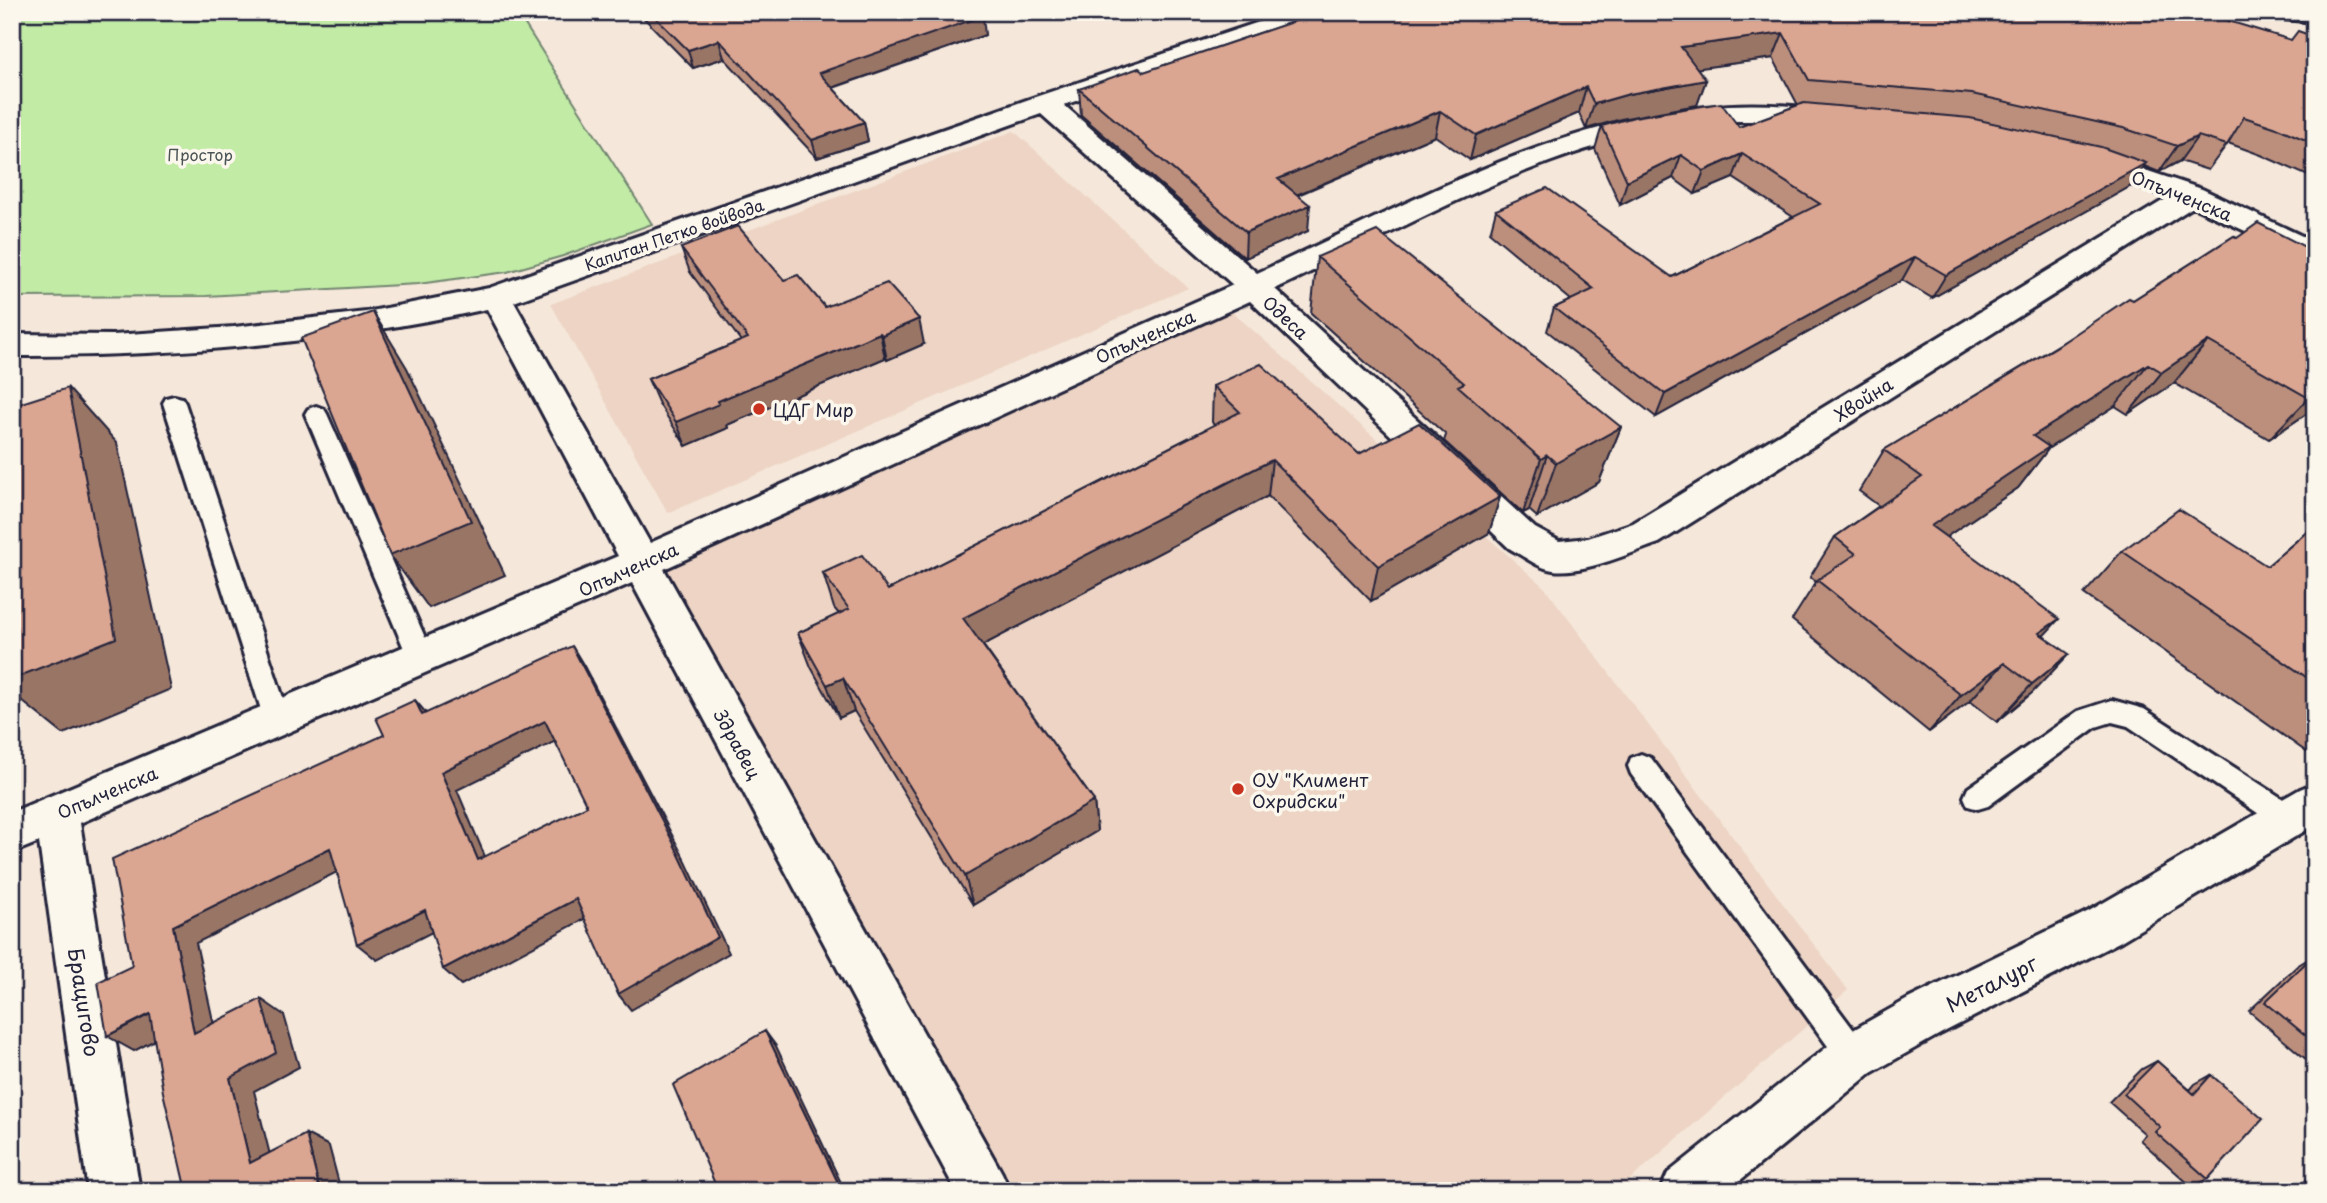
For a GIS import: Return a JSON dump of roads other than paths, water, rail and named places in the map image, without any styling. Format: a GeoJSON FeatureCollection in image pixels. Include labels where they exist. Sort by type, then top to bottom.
{"type":"FeatureCollection","features":[{"type":"Feature","properties":{"kind":"street","name":"Капитан Петко войвода"},"geometry":{"type":"LineString","coordinates":[[12,345],[145,345],[225,339],[359,324],[496,297],[1045,103],[1314,12]]}},
{"type":"Feature","properties":{"kind":"street"},"geometry":{"type":"LineString","coordinates":[[2273,12],[2315,15]]}},
{"type":"Feature","properties":{"kind":"street","name":"Одеса"},"geometry":{"type":"LineString","coordinates":[[1045,103],[1254,287],[1522,538]]}},
{"type":"Feature","properties":{"kind":"street","name":"Опълченска"},"geometry":{"type":"LineString","coordinates":[[12,833],[640,564],[1254,287],[1427,205],[1560,148],[1622,130],[1695,116],[1770,113],[1859,119]]}},
{"type":"Feature","properties":{"kind":"street","name":"Опълченска"},"geometry":{"type":"LineString","coordinates":[[2059,153],[2096,162],[2192,195],[2315,254]]}},
{"type":"Feature","properties":{"kind":"street","name":"Хвойна"},"geometry":{"type":"LineString","coordinates":[[1522,538],[1554,556],[1588,552],[1646,533],[2192,195]]}},
{"type":"Feature","properties":{"kind":"street","name":"Здравец"},"geometry":{"type":"LineString","coordinates":[[496,297],[984,1191]]}},
{"type":"Feature","properties":{"kind":"street","name":"Металург"},"geometry":{"type":"LineString","coordinates":[[1686,1191],[1854,1056],[1926,1016],[2105,926],[2301,810]]}},
{"type":"Feature","properties":{"kind":"street","name":"Брацигово"},"geometry":{"type":"LineString","coordinates":[[57,813],[114,1191]]}},
{"type":"Feature","properties":{"kind":"lane"},"geometry":{"type":"LineString","coordinates":[[173,403],[277,719]]}},
{"type":"Feature","properties":{"kind":"lane"},"geometry":{"type":"LineString","coordinates":[[316,414],[421,658]]}},
{"type":"Feature","properties":{"kind":"lane"},"geometry":{"type":"LineString","coordinates":[[1978,797],[2087,719],[2112,711],[2134,717],[2301,810]]}},
{"type":"Feature","properties":{"kind":"lane"},"geometry":{"type":"LineString","coordinates":[[1641,766],[1854,1056]]}},
{"type":"Feature","properties":{"kind":"place","name":"ЦДГ Мир"},"geometry":{"type":"Point","coordinates":[759,409]}},
{"type":"Feature","properties":{"kind":"place","name":"ОУ \"Климент Охридски\""},"geometry":{"type":"Point","coordinates":[1238,789]}},
{"type":"Feature","properties":{"kind":"park label","name":"Простор"},"geometry":{"type":"Point","coordinates":[200,154]}}]}
